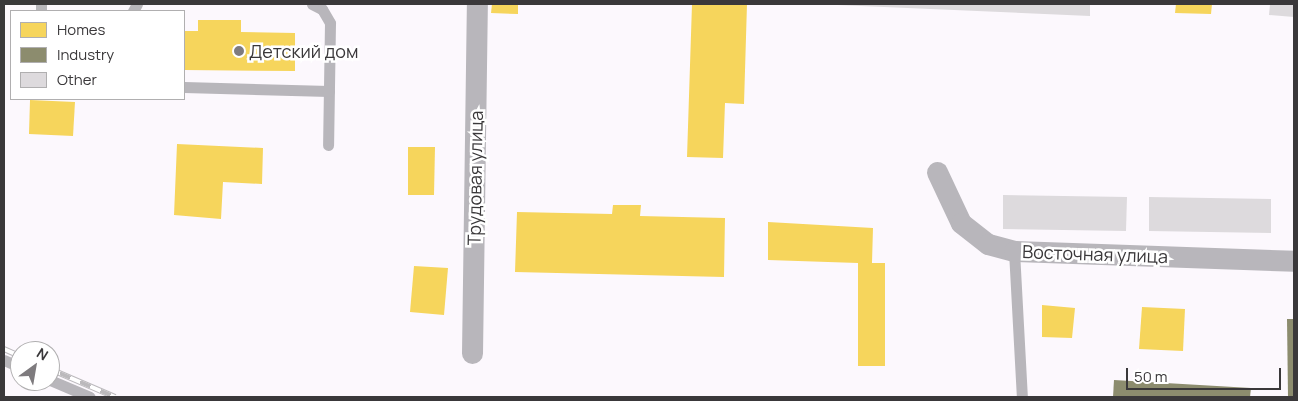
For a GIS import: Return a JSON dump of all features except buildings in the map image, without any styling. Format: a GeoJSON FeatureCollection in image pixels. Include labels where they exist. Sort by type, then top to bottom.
{"type":"FeatureCollection","features":[{"type":"Feature","properties":{"kind":"street","name":"Трудовая улица"},"geometry":{"type":"LineString","coordinates":[[472,353],[477,4]]}},
{"type":"Feature","properties":{"kind":"street","name":"Восточная улица"},"geometry":{"type":"LineString","coordinates":[[937,172],[961,223],[988,244],[1014,252],[1294,261]]}},
{"type":"Feature","properties":{"kind":"lane"},"geometry":{"type":"LineString","coordinates":[[312,4],[322,9],[330,23],[328,145]]}},
{"type":"Feature","properties":{"kind":"lane"},"geometry":{"type":"LineString","coordinates":[[185,87],[329,90]]}},
{"type":"Feature","properties":{"kind":"lane"},"geometry":{"type":"LineString","coordinates":[[1014,252],[1022,397]]}},
{"type":"Feature","properties":{"kind":"lane"},"geometry":{"type":"LineString","coordinates":[[60,384],[90,397]]}},
{"type":"Feature","properties":{"kind":"railway"},"geometry":{"type":"LineString","coordinates":[[4,349],[10,352]]}},
{"type":"Feature","properties":{"kind":"railway"},"geometry":{"type":"LineString","coordinates":[[60,373],[115,397]]}},
{"type":"Feature","properties":{"kind":"place","name":"Детский дом"},"geometry":{"type":"Point","coordinates":[239,51]}}]}
